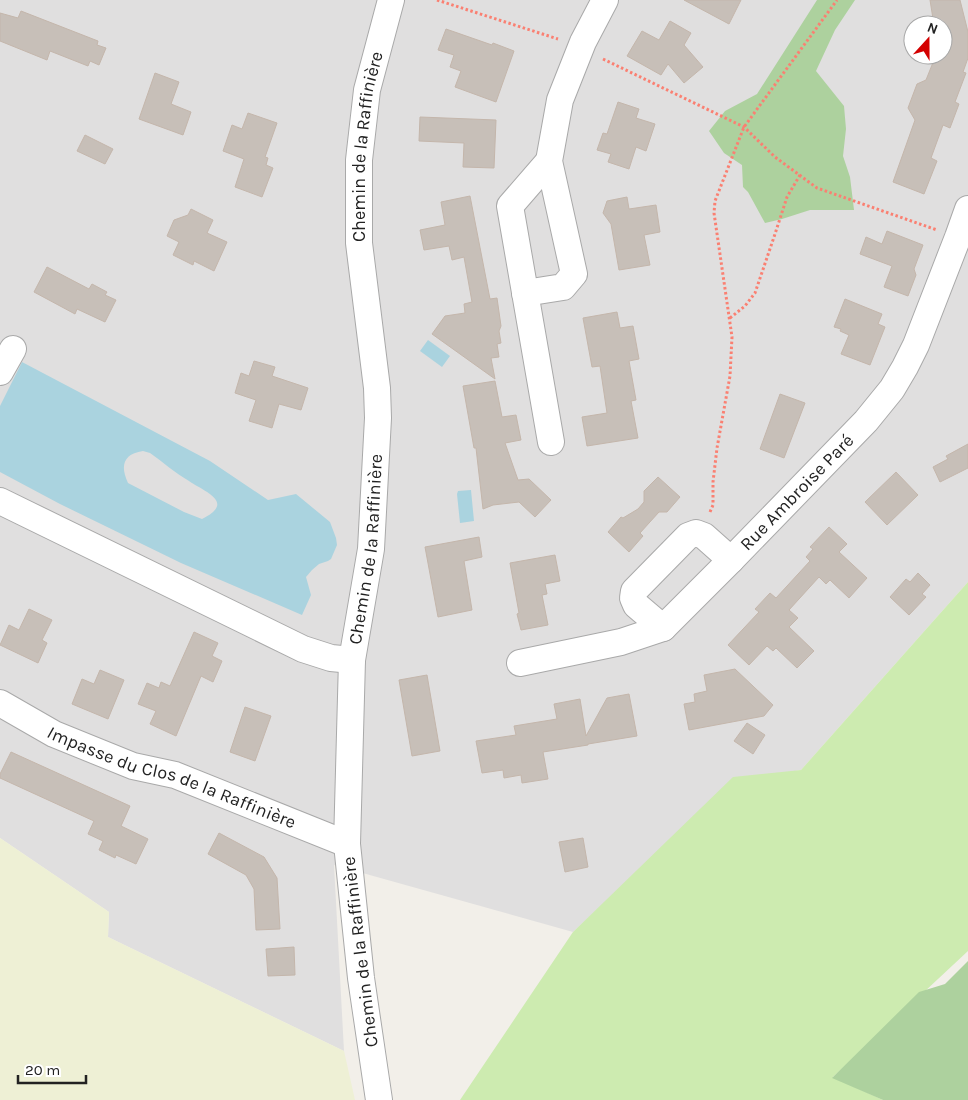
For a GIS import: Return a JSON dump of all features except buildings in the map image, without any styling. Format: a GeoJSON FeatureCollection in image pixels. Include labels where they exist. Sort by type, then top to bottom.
{"type":"FeatureCollection","features":[{"type":"Feature","properties":{"kind":"street","name":"Chemin de la Raffinière"},"geometry":{"type":"LineString","coordinates":[[378,1100],[361,978],[347,844],[352,660],[371,549],[378,418],[377,388],[359,243],[359,160],[367,90],[391,0]]}},
{"type":"Feature","properties":{"kind":"street"},"geometry":{"type":"LineString","coordinates":[[525,293],[563,287],[574,274],[549,161],[560,100],[580,48],[605,0]]}},
{"type":"Feature","properties":{"kind":"street"},"geometry":{"type":"LineString","coordinates":[[549,161],[510,206],[551,442]]}},
{"type":"Feature","properties":{"kind":"street","name":"Rue Ambroise Paré"},"geometry":{"type":"LineString","coordinates":[[520,663],[621,642],[663,628],[731,560],[866,420],[892,389],[916,345],[968,209]]}},
{"type":"Feature","properties":{"kind":"street"},"geometry":{"type":"LineString","coordinates":[[0,372],[14,349]]}},
{"type":"Feature","properties":{"kind":"street"},"geometry":{"type":"LineString","coordinates":[[0,501],[303,649],[331,658],[352,660]]}},
{"type":"Feature","properties":{"kind":"street"},"geometry":{"type":"LineString","coordinates":[[663,628],[636,605],[633,598],[634,591],[688,536],[696,533],[704,536],[731,560]]}},
{"type":"Feature","properties":{"kind":"street","name":"Impasse du Clos de la Raffinière"},"geometry":{"type":"LineString","coordinates":[[0,703],[54,734],[133,766],[175,774],[347,844]]}},
{"type":"Feature","properties":{"kind":"path"},"geometry":{"type":"LineString","coordinates":[[437,0],[558,39],[580,48],[744,126],[775,157],[817,188],[958,237]]}},
{"type":"Feature","properties":{"kind":"path"},"geometry":{"type":"LineString","coordinates":[[696,533],[713,505],[713,482],[717,448],[730,376],[732,337],[714,213],[715,201],[744,126],[837,0]]}},
{"type":"Feature","properties":{"kind":"path"},"geometry":{"type":"LineString","coordinates":[[729,319],[746,306],[755,293],[787,197],[800,175]]}},
{"type":"Feature","properties":{"kind":"shaded area"},"geometry":{"type":"Polygon","coordinates":[[[0,0],[968,0],[968,582],[801,770],[734,781],[573,932],[334,865],[344,1051],[108,937],[109,912],[0,838],[0,0]]]}},
{"type":"Feature","properties":{"kind":"green space"},"geometry":{"type":"Polygon","coordinates":[[[817,0],[855,0],[835,30],[816,71],[844,106],[846,129],[843,156],[850,177],[854,210],[810,210],[765,223],[748,192],[743,187],[742,165],[724,153],[709,131],[725,111],[757,94],[817,0]]]}},
{"type":"Feature","properties":{"kind":"green space"},"geometry":{"type":"Polygon","coordinates":[[[968,582],[968,951],[833,1077],[883,1100],[460,1100],[573,932],[733,777],[801,770],[968,582]]]}},
{"type":"Feature","properties":{"kind":"green space"},"geometry":{"type":"Polygon","coordinates":[[[0,838],[109,912],[108,937],[344,1051],[355,1100],[0,1100],[0,838]]]}},
{"type":"Feature","properties":{"kind":"green space"},"geometry":{"type":"Polygon","coordinates":[[[968,961],[968,1100],[883,1100],[832,1078],[919,992],[945,984],[968,961]]]}},
{"type":"Feature","properties":{"kind":"water"},"geometry":{"type":"Polygon","coordinates":[[[428,340],[450,356],[442,367],[420,351],[428,340]]]}},
{"type":"Feature","properties":{"kind":"water"},"geometry":{"type":"Polygon","coordinates":[[[22,362],[210,461],[268,500],[296,494],[330,522],[337,545],[331,559],[319,564],[306,577],[311,595],[302,615],[181,563],[60,504],[0,472],[0,406],[22,362]],[[143,451],[127,458],[124,471],[128,483],[184,512],[202,519],[212,513],[217,507],[217,502],[209,493],[179,475],[150,453],[143,451]]]}},
{"type":"Feature","properties":{"kind":"water"},"geometry":{"type":"Polygon","coordinates":[[[471,490],[474,521],[460,523],[458,491],[471,490]]]}}]}
